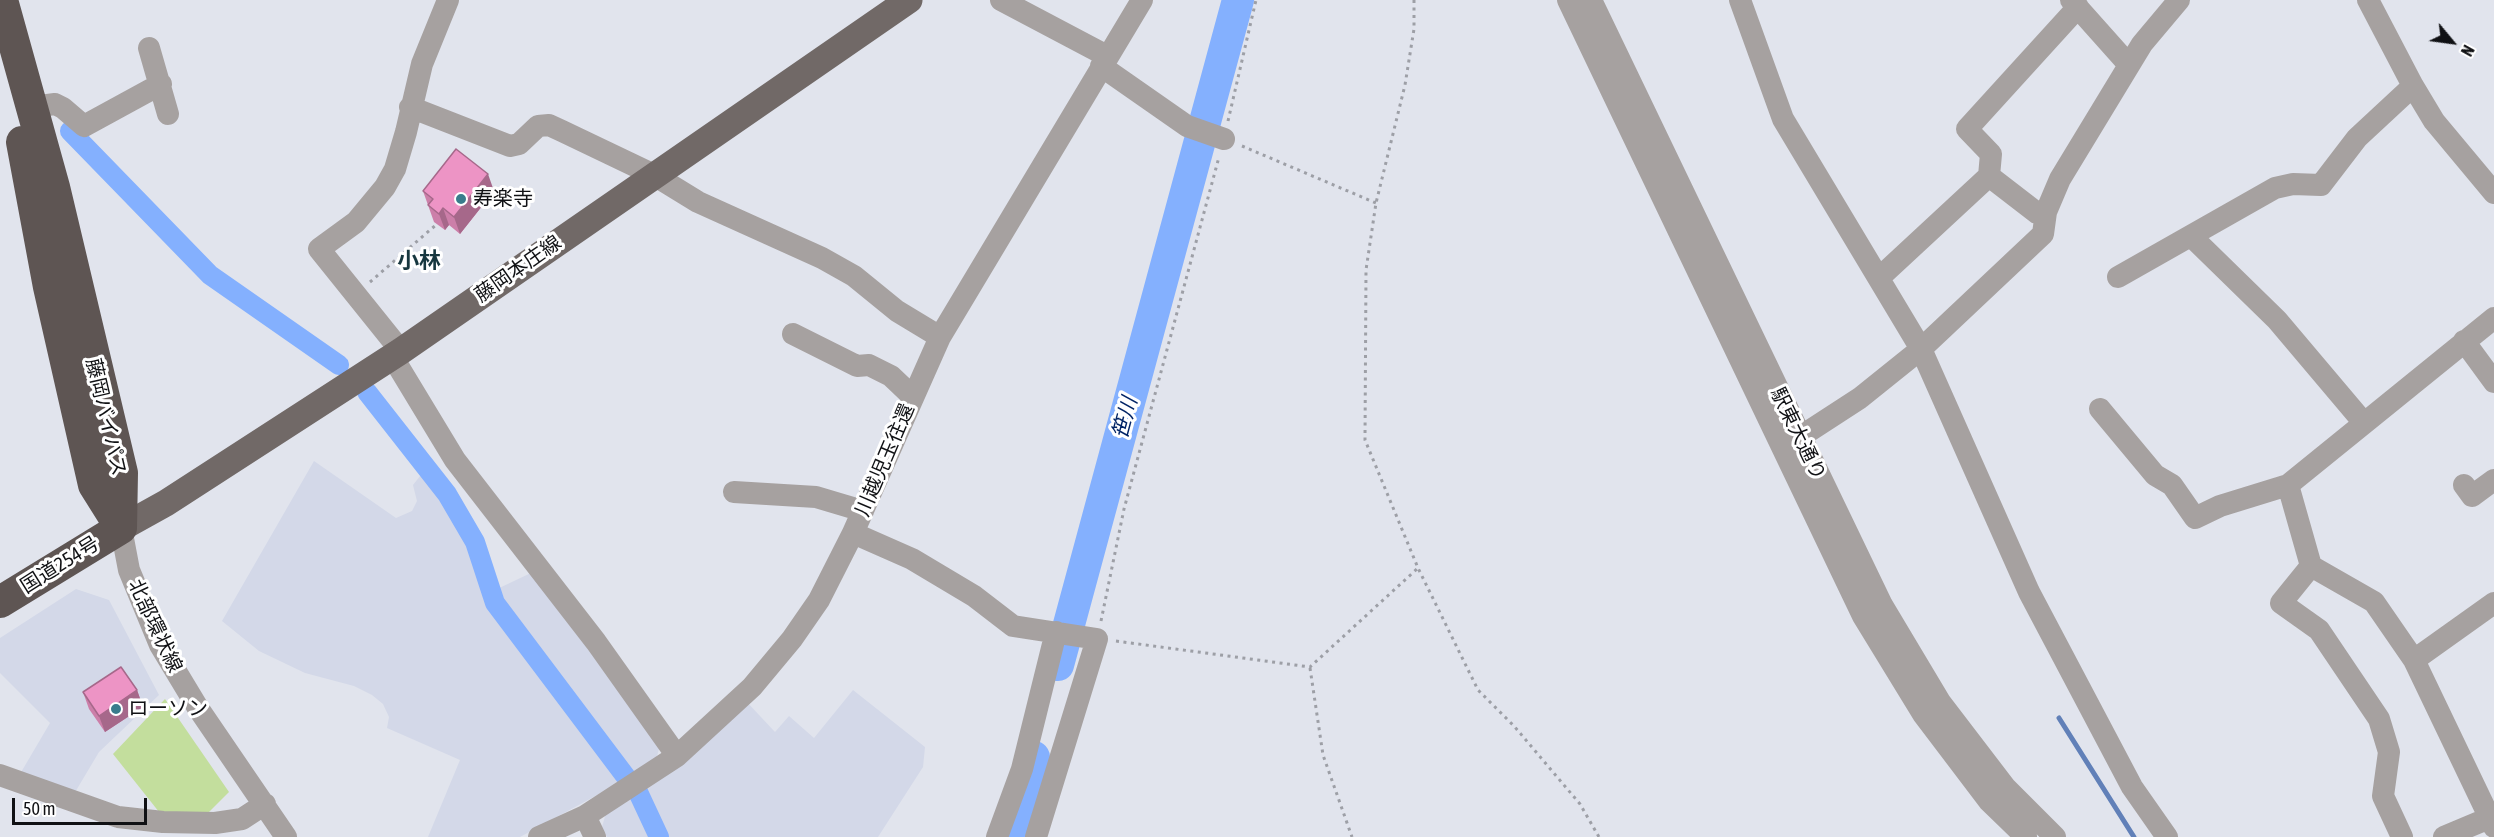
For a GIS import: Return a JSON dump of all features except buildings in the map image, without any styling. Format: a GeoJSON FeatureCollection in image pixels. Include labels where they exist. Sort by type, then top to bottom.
{"type":"FeatureCollection","features":[{"type":"Feature","properties":{"kind":"highway","name":"藤岡バイパス"},"geometry":{"type":"LineString","coordinates":[[3,0],[32,107],[122,473],[121,528]]}},
{"type":"Feature","properties":{"kind":"highway","name":"藤岡バイパス"},"geometry":{"type":"LineString","coordinates":[[0,48],[14,101],[51,298],[94,485],[121,528]]}},
{"type":"Feature","properties":{"kind":"highway","name":"国道254号"},"geometry":{"type":"LineString","coordinates":[[0,602],[121,528]]}},
{"type":"Feature","properties":{"kind":"main road","name":"藤岡本庄線"},"geometry":{"type":"LineString","coordinates":[[121,528],[176,497],[396,354],[909,0]]}},
{"type":"Feature","properties":{"kind":"street"},"geometry":{"type":"LineString","coordinates":[[448,0],[422,64],[398,159],[385,187],[356,222],[319,249],[357,294],[396,354],[455,460],[596,642],[677,756]]}},
{"type":"Feature","properties":{"kind":"street"},"geometry":{"type":"LineString","coordinates":[[1001,0],[1104,61],[1186,126],[1224,139]]}},
{"type":"Feature","properties":{"kind":"street","name":"川越児玉往還"},"geometry":{"type":"LineString","coordinates":[[539,837],[585,816],[677,756],[752,687],[792,639],[819,600],[853,533],[940,337],[1142,0]]}},
{"type":"Feature","properties":{"kind":"street","name":"駅東大通り"},"geometry":{"type":"LineString","coordinates":[[1568,0],[1863,616],[1923,714],[1989,801],[2026,837]]}},
{"type":"Feature","properties":{"kind":"street","name":"駅東大通り"},"geometry":{"type":"LineString","coordinates":[[1591,0],[1882,605],[1940,702],[2005,788],[2055,837]]}},
{"type":"Feature","properties":{"kind":"street"},"geometry":{"type":"LineString","coordinates":[[1740,0],[1783,119],[1921,349],[2029,592],[2132,787],[2167,837]]}},
{"type":"Feature","properties":{"kind":"street"},"geometry":{"type":"LineString","coordinates":[[1800,437],[1860,398],[1921,349],[2043,234],[2045,216],[2061,179],[2142,44],[2179,0]]}},
{"type":"Feature","properties":{"kind":"street"},"geometry":{"type":"LineString","coordinates":[[2368,0],[2412,86],[2434,121],[2494,193]]}},
{"type":"Feature","properties":{"kind":"street"},"geometry":{"type":"LineString","coordinates":[[1879,278],[1989,176],[1991,154],[1967,129],[2074,4],[2129,65]]}},
{"type":"Feature","properties":{"kind":"street"},"geometry":{"type":"LineString","coordinates":[[149,48],[168,114]]}},
{"type":"Feature","properties":{"kind":"street"},"geometry":{"type":"LineString","coordinates":[[32,107],[55,104],[84,126],[161,84]]}},
{"type":"Feature","properties":{"kind":"street"},"geometry":{"type":"LineString","coordinates":[[2118,277],[2275,188],[2293,184],[2321,185],[2357,138],[2412,86]]}},
{"type":"Feature","properties":{"kind":"street"},"geometry":{"type":"LineString","coordinates":[[410,107],[510,146],[519,144],[538,126],[549,125],[654,175],[698,202],[822,258],[855,276],[897,311],[940,337]]}},
{"type":"Feature","properties":{"kind":"street"},"geometry":{"type":"LineString","coordinates":[[1989,176],[2037,213],[2045,216]]}},
{"type":"Feature","properties":{"kind":"street"},"geometry":{"type":"LineString","coordinates":[[2191,236],[2277,320],[2364,423]]}},
{"type":"Feature","properties":{"kind":"street"},"geometry":{"type":"LineString","coordinates":[[2100,409],[2155,475],[2172,485],[2195,518],[2220,506],[2288,485],[2494,318]]}},
{"type":"Feature","properties":{"kind":"street"},"geometry":{"type":"LineString","coordinates":[[793,334],[856,366],[869,365],[891,376],[912,396]]}},
{"type":"Feature","properties":{"kind":"street"},"geometry":{"type":"LineString","coordinates":[[2464,341],[2494,382]]}},
{"type":"Feature","properties":{"kind":"street"},"geometry":{"type":"LineString","coordinates":[[2464,485],[2472,496],[2494,480]]}},
{"type":"Feature","properties":{"kind":"street"},"geometry":{"type":"LineString","coordinates":[[2288,485],[2311,566],[2374,602],[2414,660],[2493,820],[2444,837]]}},
{"type":"Feature","properties":{"kind":"street"},"geometry":{"type":"LineString","coordinates":[[734,492],[816,496],[863,511]]}},
{"type":"Feature","properties":{"kind":"street","name":"北部環状線"},"geometry":{"type":"LineString","coordinates":[[121,528],[129,570],[160,645],[198,708],[286,837]]}},
{"type":"Feature","properties":{"kind":"street"},"geometry":{"type":"LineString","coordinates":[[853,533],[912,559],[974,596],[1013,626],[1094,639],[1036,837]]}},
{"type":"Feature","properties":{"kind":"street"},"geometry":{"type":"LineString","coordinates":[[2311,566],[2282,603],[2319,630],[2379,719],[2389,752],[2383,796],[2402,837]]}},
{"type":"Feature","properties":{"kind":"street"},"geometry":{"type":"LineString","coordinates":[[2414,660],[2494,603]]}},
{"type":"Feature","properties":{"kind":"street"},"geometry":{"type":"LineString","coordinates":[[997,837],[1022,769],[1056,632]]}},
{"type":"Feature","properties":{"kind":"street"},"geometry":{"type":"LineString","coordinates":[[0,775],[118,817],[163,822],[215,823],[242,819],[265,804]]}},
{"type":"Feature","properties":{"kind":"street"},"geometry":{"type":"LineString","coordinates":[[585,816],[595,837]]}},
{"type":"Feature","properties":{"kind":"path"},"geometry":{"type":"LineString","coordinates":[[1256,0],[1224,139],[1124,509],[1094,639],[1310,667],[1418,568]]}},
{"type":"Feature","properties":{"kind":"path"},"geometry":{"type":"LineString","coordinates":[[1414,0],[1414,29],[1405,85],[1376,203],[1366,270],[1365,440],[1418,568],[1478,690],[1514,726],[1580,804],[1599,837]]}},
{"type":"Feature","properties":{"kind":"path"},"geometry":{"type":"LineString","coordinates":[[1224,139],[1376,203]]}},
{"type":"Feature","properties":{"kind":"path"},"geometry":{"type":"LineString","coordinates":[[357,294],[437,224]]}},
{"type":"Feature","properties":{"kind":"path"},"geometry":{"type":"LineString","coordinates":[[1310,667],[1323,755],[1352,837]]}},
{"type":"Feature","properties":{"kind":"shaded area"},"geometry":{"type":"Polygon","coordinates":[[[314,461],[396,518],[412,511],[417,501],[413,485],[424,471],[443,494],[471,542],[493,608],[621,782],[520,837],[428,837],[460,760],[387,728],[389,717],[383,704],[372,695],[354,686],[305,673],[259,651],[222,621],[314,461]]]}},
{"type":"Feature","properties":{"kind":"shaded area"},"geometry":{"type":"Polygon","coordinates":[[[533,572],[660,745],[656,760],[629,778],[497,601],[495,590],[533,572]]]}},
{"type":"Feature","properties":{"kind":"shaded area"},"geometry":{"type":"Polygon","coordinates":[[[76,589],[109,600],[159,695],[99,752],[74,794],[20,774],[50,723],[0,673],[0,638],[76,589]]]}},
{"type":"Feature","properties":{"kind":"shaded area"},"geometry":{"type":"Polygon","coordinates":[[[853,690],[925,747],[923,767],[878,837],[661,837],[639,790],[745,700],[775,732],[789,716],[814,738],[853,690]]]}},
{"type":"Feature","properties":{"kind":"shaded area"},"geometry":{"type":"Polygon","coordinates":[[[634,796],[654,837],[607,837],[602,827],[606,813],[634,796]]]}},
{"type":"Feature","properties":{"kind":"green space"},"geometry":{"type":"Polygon","coordinates":[[[165,699],[229,792],[206,815],[163,817],[113,754],[165,699]]]}},
{"type":"Feature","properties":{"kind":"waterway","name":"笹川"},"geometry":{"type":"LineString","coordinates":[[1058,665],[1238,0]]}},
{"type":"Feature","properties":{"kind":"waterway"},"geometry":{"type":"LineString","coordinates":[[70,131],[210,275],[339,365]]}},
{"type":"Feature","properties":{"kind":"waterway"},"geometry":{"type":"LineString","coordinates":[[367,392],[447,494],[475,542],[495,603],[626,777]]}},
{"type":"Feature","properties":{"kind":"waterway"},"geometry":{"type":"LineString","coordinates":[[2059,718],[2134,837]]}},
{"type":"Feature","properties":{"kind":"waterway","name":"笹川"},"geometry":{"type":"LineString","coordinates":[[1013,837],[1034,757]]}},
{"type":"Feature","properties":{"kind":"waterway"},"geometry":{"type":"LineString","coordinates":[[638,792],[659,837]]}},
{"type":"Feature","properties":{"kind":"place","name":"寿楽寺"},"geometry":{"type":"Point","coordinates":[461,199]}},
{"type":"Feature","properties":{"kind":"place","name":"ローソン"},"geometry":{"type":"Point","coordinates":[116,709]}},
{"type":"Feature","properties":{"kind":"district","name":"小林"},"geometry":{"type":"Point","coordinates":[419,261]}}]}
